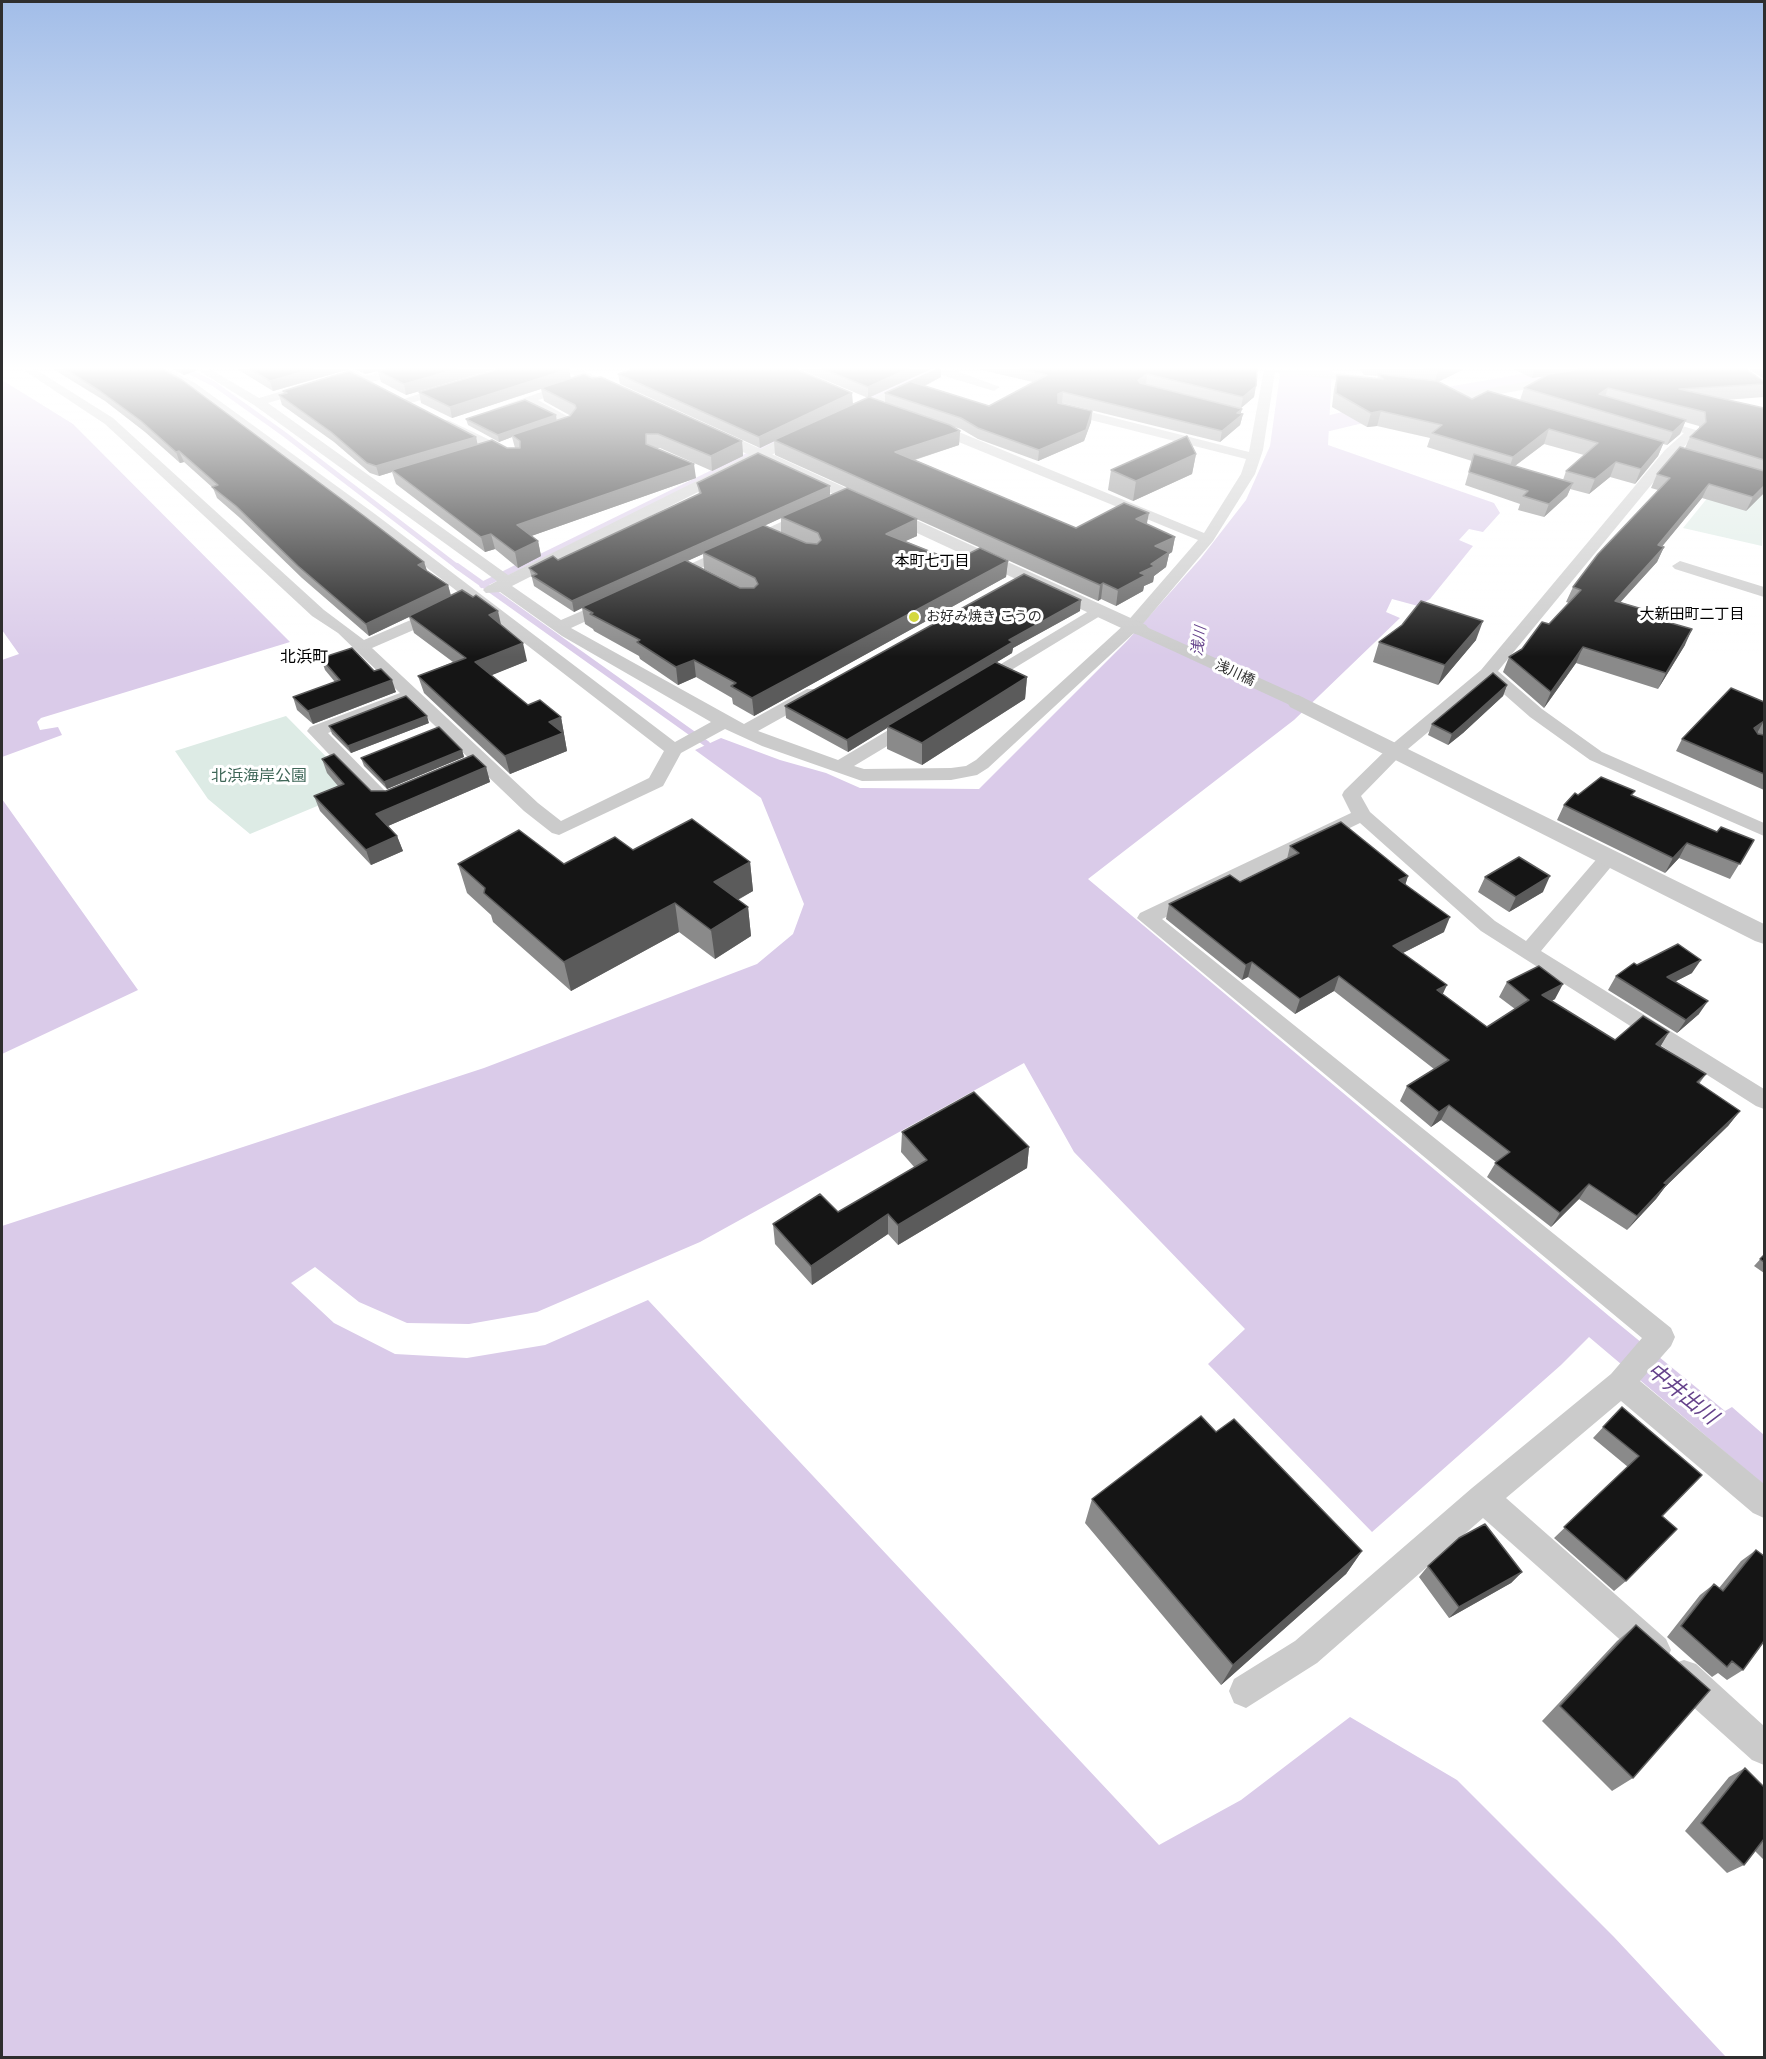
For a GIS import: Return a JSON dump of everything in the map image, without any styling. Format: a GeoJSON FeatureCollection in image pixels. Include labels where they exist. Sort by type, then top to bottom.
{"type":"FeatureCollection","features":[{"type":"Feature","properties":{"kind":"street"},"geometry":{"type":"LineString","coordinates":[[157,465],[318,613],[344,630],[531,807],[559,829],[656,782],[679,747],[718,726]]}},
{"type":"Feature","properties":{"kind":"street"},"geometry":{"type":"LineString","coordinates":[[305,465],[679,747]]}},
{"type":"Feature","properties":{"kind":"street"},"geometry":{"type":"LineString","coordinates":[[344,465],[493,573],[504,585],[560,627],[718,726],[745,731],[862,775],[886,776],[951,774],[971,771],[982,764],[1136,627],[1207,539],[1248,474],[1251,465]]}},
{"type":"Feature","properties":{"kind":"street"},"geometry":{"type":"LineString","coordinates":[[361,646],[393,635],[504,585],[738,465]]}},
{"type":"Feature","properties":{"kind":"street"},"geometry":{"type":"LineString","coordinates":[[784,465],[1136,627]]}},
{"type":"Feature","properties":{"kind":"street"},"geometry":{"type":"LineString","coordinates":[[1026,465],[1207,539]]}},
{"type":"Feature","properties":{"kind":"street"},"geometry":{"type":"LineString","coordinates":[[1660,465],[1489,672],[1396,750],[1351,795],[1362,815],[1488,926],[1764,1100]]}},
{"type":"Feature","properties":{"kind":"street"},"geometry":{"type":"LineString","coordinates":[[693,470],[712,478]]}},
{"type":"Feature","properties":{"kind":"street"},"geometry":{"type":"LineString","coordinates":[[372,485],[394,478]]}},
{"type":"Feature","properties":{"kind":"street"},"geometry":{"type":"LineString","coordinates":[[656,584],[849,495]]}},
{"type":"Feature","properties":{"kind":"street"},"geometry":{"type":"LineString","coordinates":[[764,534],[784,543]]}},
{"type":"Feature","properties":{"kind":"street"},"geometry":{"type":"LineString","coordinates":[[1680,566],[1764,592]]}},
{"type":"Feature","properties":{"kind":"street"},"geometry":{"type":"LineString","coordinates":[[688,569],[708,579]]}},
{"type":"Feature","properties":{"kind":"street"},"geometry":{"type":"LineString","coordinates":[[1004,586],[1024,576]]}},
{"type":"Feature","properties":{"kind":"street"},"geometry":{"type":"LineString","coordinates":[[560,627],[624,598]]}},
{"type":"Feature","properties":{"kind":"street"},"geometry":{"type":"LineString","coordinates":[[969,688],[1099,610]]}},
{"type":"Feature","properties":{"kind":"street","name":"浅川橋"},"geometry":{"type":"LineString","coordinates":[[1136,627],[1298,702]]}},
{"type":"Feature","properties":{"kind":"street"},"geometry":{"type":"LineString","coordinates":[[1489,672],[1536,713],[1596,756],[1764,830]]}},
{"type":"Feature","properties":{"kind":"street"},"geometry":{"type":"LineString","coordinates":[[745,731],[825,685]]}},
{"type":"Feature","properties":{"kind":"street"},"geometry":{"type":"LineString","coordinates":[[412,694],[316,731],[383,800],[416,786]]}},
{"type":"Feature","properties":{"kind":"street"},"geometry":{"type":"LineString","coordinates":[[1298,702],[1764,935]]}},
{"type":"Feature","properties":{"kind":"street"},"geometry":{"type":"LineString","coordinates":[[840,767],[929,712]]}},
{"type":"Feature","properties":{"kind":"street"},"geometry":{"type":"LineString","coordinates":[[424,734],[445,725]]}},
{"type":"Feature","properties":{"kind":"street"},"geometry":{"type":"LineString","coordinates":[[349,764],[370,755]]}},
{"type":"Feature","properties":{"kind":"street"},"geometry":{"type":"LineString","coordinates":[[459,768],[481,759]]}},
{"type":"Feature","properties":{"kind":"street"},"geometry":{"type":"LineString","coordinates":[[1246,1691],[1306,1652],[1627,1377],[1661,1337],[1147,918],[1362,815]]}},
{"type":"Feature","properties":{"kind":"street"},"geometry":{"type":"LineString","coordinates":[[1528,953],[1608,858]]}},
{"type":"Feature","properties":{"kind":"street"},"geometry":{"type":"LineString","coordinates":[[1627,1377],[1764,1503]]}},
{"type":"Feature","properties":{"kind":"street"},"geometry":{"type":"LineString","coordinates":[[1483,1498],[1764,1748]]}},
{"type":"Feature","properties":{"kind":"green space"},"geometry":{"type":"Polygon","coordinates":[[[1722,480],[1764,493],[1762,546],[1683,528],[1722,480]]]}},
{"type":"Feature","properties":{"kind":"green space","name":"北浜海岸公園"},"geometry":{"type":"Polygon","coordinates":[[[286,716],[358,789],[250,834],[208,799],[175,751],[286,716]]]}},
{"type":"Feature","properties":{"kind":"water"},"geometry":{"type":"Polygon","coordinates":[[[2,465],[114,465],[290,642],[41,718],[37,722],[40,730],[58,727],[62,735],[2,757],[2,660],[19,654],[2,630],[2,465]]]}},
{"type":"Feature","properties":{"kind":"water"},"geometry":{"type":"Polygon","coordinates":[[[1262,465],[1385,465],[1494,503],[1500,513],[1483,532],[1469,529],[1459,540],[1473,546],[1430,599],[1418,606],[1392,599],[1386,612],[1400,618],[1294,720],[1088,879],[1609,1316],[1725,1411],[1732,1407],[1764,1435],[1764,1485],[1589,1337],[1561,1365],[1372,1532],[1208,1364],[1245,1329],[1074,1152],[1024,1063],[700,1242],[537,1312],[469,1324],[407,1323],[359,1302],[315,1267],[291,1283],[334,1323],[395,1354],[467,1358],[545,1345],[648,1300],[1159,1845],[1241,1800],[1350,1717],[1457,1780],[1614,1937],[1726,2057],[2,2057],[2,1226],[484,1068],[757,964],[793,934],[804,904],[761,798],[695,750],[721,738],[780,760],[826,773],[860,788],[979,789],[1127,641],[1201,558],[1246,500],[1262,465]]]}},
{"type":"Feature","properties":{"kind":"water"},"geometry":{"type":"Polygon","coordinates":[[[2,799],[138,990],[2,1054],[2,799]]]}},
{"type":"Feature","properties":{"kind":"building"},"geometry":{"type":"Polygon","coordinates":[[[195,465],[296,465],[424,562],[418,565],[448,585],[366,624],[298,566],[236,506],[212,487],[218,485],[195,465]]]}},
{"type":"Feature","properties":{"kind":"building"},"geometry":{"type":"Polygon","coordinates":[[[408,465],[691,465],[517,525],[538,541],[515,552],[491,534],[481,537],[392,470],[408,465]]]}},
{"type":"Feature","properties":{"kind":"building"},"geometry":{"type":"Polygon","coordinates":[[[733,465],[784,465],[830,486],[572,601],[532,576],[537,574],[529,568],[553,556],[558,560],[701,493],[697,483],[733,465]]]}},
{"type":"Feature","properties":{"kind":"building"},"geometry":{"type":"Polygon","coordinates":[[[830,465],[926,465],[1076,528],[1124,503],[1149,513],[1136,519],[1175,537],[1155,546],[1169,552],[1151,564],[1155,566],[1140,573],[1146,575],[1118,590],[1103,583],[1100,585],[830,465]]]}},
{"type":"Feature","properties":{"kind":"building"},"geometry":{"type":"Polygon","coordinates":[[[1122,465],[1171,465],[1136,481],[1111,470],[1122,465]]]}},
{"type":"Feature","properties":{"kind":"building"},"geometry":{"type":"Polygon","coordinates":[[[1471,465],[1512,465],[1573,483],[1549,504],[1523,496],[1528,491],[1469,472],[1471,465]]]}},
{"type":"Feature","properties":{"kind":"building"},"geometry":{"type":"Polygon","coordinates":[[[1573,465],[1612,465],[1595,479],[1566,471],[1573,465]]]}},
{"type":"Feature","properties":{"kind":"building"},"geometry":{"type":"Polygon","coordinates":[[[1627,465],[1644,465],[1641,469],[1627,465]]]}},
{"type":"Feature","properties":{"kind":"building"},"geometry":{"type":"Polygon","coordinates":[[[1665,465],[1743,465],[1764,471],[1764,486],[1753,497],[1709,484],[1658,545],[1664,547],[1615,601],[1649,611],[1646,616],[1692,629],[1666,673],[1583,647],[1551,692],[1509,657],[1522,649],[1542,622],[1549,624],[1581,590],[1573,587],[1598,554],[1670,478],[1657,474],[1665,465]]]}},
{"type":"Feature","properties":{"kind":"building"},"geometry":{"type":"Polygon","coordinates":[[[847,488],[917,519],[886,534],[954,561],[980,548],[1008,561],[752,698],[731,686],[736,683],[694,660],[676,667],[637,642],[640,640],[590,614],[593,613],[582,607],[685,560],[740,588],[754,588],[758,584],[755,578],[702,552],[763,525],[806,543],[817,544],[821,540],[818,533],[781,517],[847,488]]]}},
{"type":"Feature","properties":{"kind":"building"},"geometry":{"type":"Polygon","coordinates":[[[1024,574],[1081,600],[1009,640],[1013,642],[847,740],[785,706],[1024,574]]]}},
{"type":"Feature","properties":{"kind":"building"},"geometry":{"type":"Polygon","coordinates":[[[462,590],[473,597],[476,595],[498,611],[489,615],[523,643],[475,662],[528,705],[540,700],[561,717],[549,722],[563,733],[505,756],[418,676],[466,658],[409,616],[462,590]]]}},
{"type":"Feature","properties":{"kind":"building"},"geometry":{"type":"Polygon","coordinates":[[[1421,601],[1483,621],[1445,665],[1379,642],[1402,625],[1421,601]]]}},
{"type":"Feature","properties":{"kind":"building"},"geometry":{"type":"Polygon","coordinates":[[[352,648],[374,671],[381,669],[392,680],[308,711],[293,697],[340,680],[321,658],[352,648]]]}},
{"type":"Feature","properties":{"kind":"building"},"geometry":{"type":"Polygon","coordinates":[[[995,662],[1027,677],[922,743],[887,726],[995,662]]]}},
{"type":"Feature","properties":{"kind":"building"},"geometry":{"type":"Polygon","coordinates":[[[1493,673],[1507,685],[1452,734],[1432,724],[1493,673]]]}},
{"type":"Feature","properties":{"kind":"building"},"geometry":{"type":"Polygon","coordinates":[[[1731,688],[1764,702],[1764,721],[1754,728],[1758,734],[1764,735],[1764,774],[1682,739],[1731,688]]]}},
{"type":"Feature","properties":{"kind":"building"},"geometry":{"type":"Polygon","coordinates":[[[406,696],[427,716],[348,746],[329,726],[406,696]]]}},
{"type":"Feature","properties":{"kind":"building"},"geometry":{"type":"Polygon","coordinates":[[[439,727],[462,750],[384,782],[361,758],[439,727]]]}},
{"type":"Feature","properties":{"kind":"building"},"geometry":{"type":"Polygon","coordinates":[[[334,754],[371,791],[386,791],[473,755],[486,767],[376,814],[397,836],[366,850],[314,796],[344,784],[322,759],[334,754]]]}},
{"type":"Feature","properties":{"kind":"building"},"geometry":{"type":"Polygon","coordinates":[[[1601,777],[1635,791],[1631,795],[1717,832],[1721,827],[1754,840],[1740,864],[1687,843],[1673,858],[1564,805],[1575,793],[1578,795],[1601,777]]]}},
{"type":"Feature","properties":{"kind":"building"},"geometry":{"type":"Polygon","coordinates":[[[692,819],[750,862],[714,882],[748,907],[711,930],[675,903],[564,962],[484,893],[485,888],[458,864],[519,830],[564,864],[615,837],[633,850],[692,819]]]}},
{"type":"Feature","properties":{"kind":"building"},"geometry":{"type":"Polygon","coordinates":[[[1341,822],[1408,876],[1399,880],[1450,917],[1393,946],[1447,985],[1437,990],[1487,1027],[1529,1000],[1507,982],[1539,966],[1563,984],[1542,995],[1615,1040],[1643,1016],[1669,1032],[1656,1044],[1706,1074],[1697,1082],[1740,1111],[1664,1183],[1667,1184],[1637,1216],[1589,1184],[1560,1213],[1495,1163],[1510,1152],[1449,1105],[1439,1112],[1407,1086],[1449,1060],[1339,976],[1300,999],[1252,962],[1246,965],[1169,904],[1230,875],[1240,882],[1299,853],[1290,846],[1341,822]]]}},
{"type":"Feature","properties":{"kind":"building"},"geometry":{"type":"Polygon","coordinates":[[[1519,857],[1550,876],[1516,897],[1485,877],[1519,857]]]}},
{"type":"Feature","properties":{"kind":"building"},"geometry":{"type":"Polygon","coordinates":[[[1678,944],[1701,960],[1667,977],[1708,1001],[1686,1020],[1616,976],[1634,963],[1637,965],[1678,944]]]}},
{"type":"Feature","properties":{"kind":"building"},"geometry":{"type":"Polygon","coordinates":[[[974,1092],[1029,1147],[898,1225],[888,1214],[811,1266],[773,1224],[820,1194],[838,1212],[927,1160],[902,1132],[974,1092]]]}},
{"type":"Feature","properties":{"kind":"building"},"geometry":{"type":"Polygon","coordinates":[[[1622,1407],[1702,1475],[1662,1516],[1677,1529],[1626,1581],[1564,1527],[1639,1456],[1603,1427],[1622,1407]]]}},
{"type":"Feature","properties":{"kind":"building"},"geometry":{"type":"Polygon","coordinates":[[[1201,1416],[1216,1432],[1234,1419],[1362,1551],[1233,1665],[1092,1499],[1201,1416]]]}},
{"type":"Feature","properties":{"kind":"building"},"geometry":{"type":"Polygon","coordinates":[[[1485,1524],[1522,1572],[1459,1607],[1428,1566],[1459,1538],[1485,1524]]]}},
{"type":"Feature","properties":{"kind":"building"},"geometry":{"type":"Polygon","coordinates":[[[1756,1550],[1764,1556],[1764,1641],[1743,1670],[1732,1661],[1727,1667],[1681,1626],[1714,1584],[1723,1591],[1756,1550]]]}},
{"type":"Feature","properties":{"kind":"building"},"geometry":{"type":"Polygon","coordinates":[[[1636,1625],[1710,1690],[1633,1778],[1560,1706],[1636,1625]]]}},
{"type":"Feature","properties":{"kind":"building"},"geometry":{"type":"Polygon","coordinates":[[[1745,1768],[1764,1787],[1764,1839],[1744,1865],[1701,1823],[1745,1768]]]}},
{"type":"Feature","properties":{"kind":"waterway"},"geometry":{"type":"LineString","coordinates":[[325,465],[459,568]]}},
{"type":"Feature","properties":{"kind":"waterway"},"geometry":{"type":"LineString","coordinates":[[517,568],[728,465]]}},
{"type":"Feature","properties":{"kind":"waterway"},"geometry":{"type":"LineString","coordinates":[[457,566],[483,585]]}},
{"type":"Feature","properties":{"kind":"waterway"},"geometry":{"type":"LineString","coordinates":[[483,585],[520,566]]}},
{"type":"Feature","properties":{"kind":"waterway"},"geometry":{"type":"LineString","coordinates":[[483,585],[707,744]]}},
{"type":"Feature","properties":{"kind":"place","name":"お好み焼き こうの"},"geometry":{"type":"Point","coordinates":[914,617]}},
{"type":"Feature","properties":{"kind":"district","name":"本町七丁目"},"geometry":{"type":"Point","coordinates":[932,561]}},
{"type":"Feature","properties":{"kind":"district","name":"大新田町二丁目"},"geometry":{"type":"Point","coordinates":[1692,614]}},
{"type":"Feature","properties":{"kind":"district","name":"北浜町"},"geometry":{"type":"Point","coordinates":[304,657]}},
{"type":"Feature","properties":{"kind":"water label","name":"浅川"},"geometry":{"type":"Point","coordinates":[1199,641]}},
{"type":"Feature","properties":{"kind":"water label","name":"中井出川"},"geometry":{"type":"Point","coordinates":[1682,1394]}}]}
